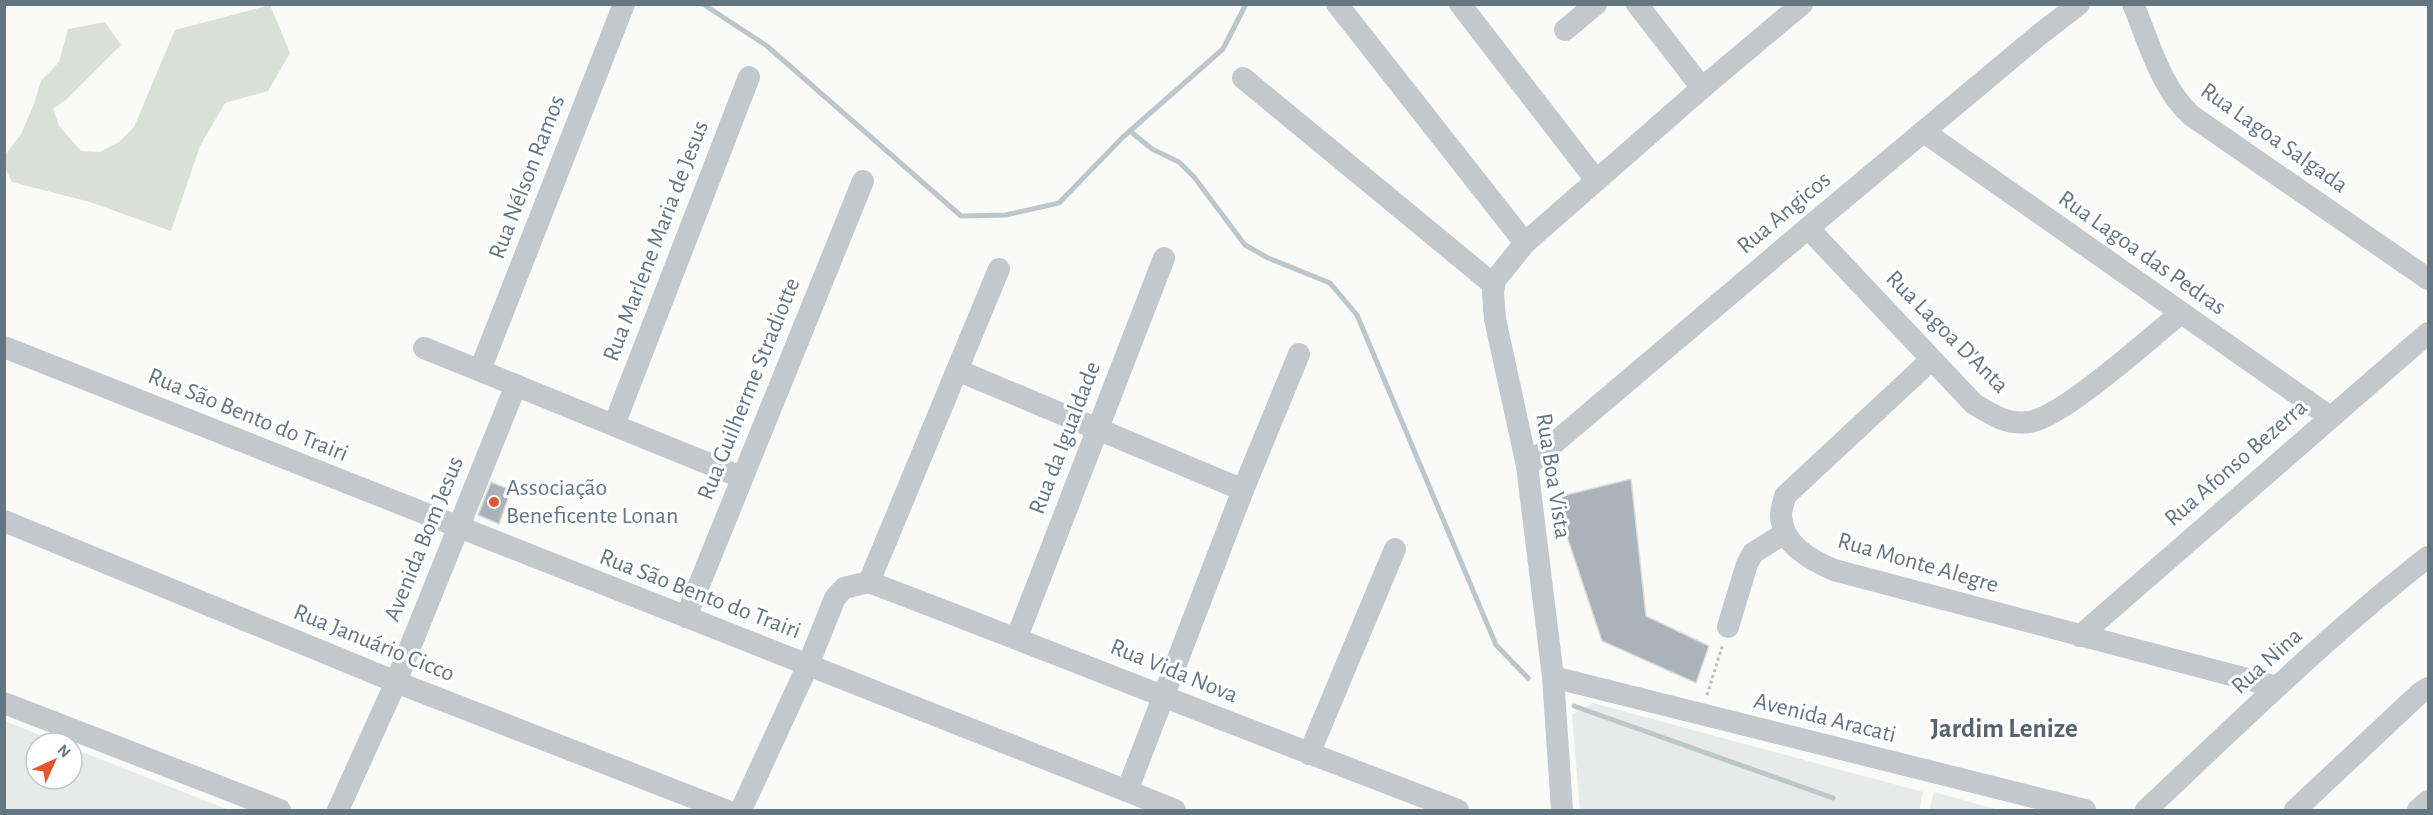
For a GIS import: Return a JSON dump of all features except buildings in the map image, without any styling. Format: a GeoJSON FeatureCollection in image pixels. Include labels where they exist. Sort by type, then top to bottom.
{"type":"FeatureCollection","features":[{"type":"Feature","properties":{"kind":"street","name":"Rua Nélson Ramos"},"geometry":{"type":"LineString","coordinates":[[480,370],[624,4]]}},
{"type":"Feature","properties":{"kind":"street"},"geometry":{"type":"LineString","coordinates":[[1337,4],[1525,243]]}},
{"type":"Feature","properties":{"kind":"street"},"geometry":{"type":"LineString","coordinates":[[1460,4],[1596,180]]}},
{"type":"Feature","properties":{"kind":"street"},"geometry":{"type":"LineString","coordinates":[[1565,30],[1596,4]]}},
{"type":"Feature","properties":{"kind":"street"},"geometry":{"type":"LineString","coordinates":[[1637,4],[1702,88]]}},
{"type":"Feature","properties":{"kind":"street","name":"Rua Angicos"},"geometry":{"type":"LineString","coordinates":[[1527,466],[1808,228],[2079,4]]}},
{"type":"Feature","properties":{"kind":"street","name":"Rua Lagoa Salgada"},"geometry":{"type":"LineString","coordinates":[[2133,4],[2169,88],[2179,105],[2428,279]]}},
{"type":"Feature","properties":{"kind":"street"},"geometry":{"type":"LineString","coordinates":[[1243,78],[1494,285],[1495,280],[1525,243],[1798,6]]}},
{"type":"Feature","properties":{"kind":"street","name":"Rua Marlene Maria de Jesus"},"geometry":{"type":"LineString","coordinates":[[614,425],[749,77]]}},
{"type":"Feature","properties":{"kind":"street","name":"Rua Lagoa das Pedras"},"geometry":{"type":"LineString","coordinates":[[1924,132],[2330,417]]}},
{"type":"Feature","properties":{"kind":"street","name":"Rua Guilherme Stradiotte"},"geometry":{"type":"LineString","coordinates":[[686,617],[863,181]]}},
{"type":"Feature","properties":{"kind":"street","name":"Rua Lagoa D'Anta"},"geometry":{"type":"LineString","coordinates":[[1808,228],[1974,404],[1996,418],[2013,422],[2031,422],[2049,415],[2072,401],[2181,313]]}},
{"type":"Feature","properties":{"kind":"street","name":"Rua da Igualdade"},"geometry":{"type":"LineString","coordinates":[[1017,638],[1164,258]]}},
{"type":"Feature","properties":{"kind":"street"},"geometry":{"type":"LineString","coordinates":[[741,810],[839,592],[844,588],[869,582],[999,269]]}},
{"type":"Feature","properties":{"kind":"street","name":"Rua Boa Vista"},"geometry":{"type":"LineString","coordinates":[[1494,285],[1496,319],[1527,466],[1553,677]]}},
{"type":"Feature","properties":{"kind":"street","name":"Rua Afonso Bezerra"},"geometry":{"type":"LineString","coordinates":[[2080,636],[2428,333]]}},
{"type":"Feature","properties":{"kind":"street","name":"Rua São Bento do Trairi"},"geometry":{"type":"LineString","coordinates":[[4,346],[1127,791],[1167,809]]}},
{"type":"Feature","properties":{"kind":"street"},"geometry":{"type":"LineString","coordinates":[[424,348],[741,477]]}},
{"type":"Feature","properties":{"kind":"street"},"geometry":{"type":"LineString","coordinates":[[1127,791],[1243,490],[1299,354]]}},
{"type":"Feature","properties":{"kind":"street"},"geometry":{"type":"LineString","coordinates":[[1728,627],[1747,564],[1753,554],[1785,533],[1781,515],[1785,496],[1931,360]]}},
{"type":"Feature","properties":{"kind":"street"},"geometry":{"type":"LineString","coordinates":[[957,370],[1243,490]]}},
{"type":"Feature","properties":{"kind":"street","name":"Avenida Bom Jesus"},"geometry":{"type":"LineString","coordinates":[[338,810],[396,682],[516,385]]}},
{"type":"Feature","properties":{"kind":"street","name":"Rua Januário Cicco"},"geometry":{"type":"LineString","coordinates":[[4,521],[396,682],[725,810]]}},
{"type":"Feature","properties":{"kind":"street","name":"Rua Monte Alegre"},"geometry":{"type":"LineString","coordinates":[[1785,533],[1798,550],[1812,561],[1834,570],[2277,687]]}},
{"type":"Feature","properties":{"kind":"street"},"geometry":{"type":"LineString","coordinates":[[1310,754],[1395,549]]}},
{"type":"Feature","properties":{"kind":"street","name":"Rua Nina"},"geometry":{"type":"LineString","coordinates":[[2146,810],[2277,687],[2428,556]]}},
{"type":"Feature","properties":{"kind":"street","name":"Rua Vida Nova"},"geometry":{"type":"LineString","coordinates":[[869,582],[1458,810]]}},
{"type":"Feature","properties":{"kind":"street"},"geometry":{"type":"LineString","coordinates":[[1553,677],[1562,810]]}},
{"type":"Feature","properties":{"kind":"street","name":"Avenida Aracati"},"geometry":{"type":"LineString","coordinates":[[1553,677],[2085,810]]}},
{"type":"Feature","properties":{"kind":"street"},"geometry":{"type":"LineString","coordinates":[[2295,810],[2428,688]]}},
{"type":"Feature","properties":{"kind":"street"},"geometry":{"type":"LineString","coordinates":[[4,703],[280,810]]}},
{"type":"Feature","properties":{"kind":"street"},"geometry":{"type":"LineString","coordinates":[[2418,810],[2428,801]]}},
{"type":"Feature","properties":{"kind":"path"},"geometry":{"type":"LineString","coordinates":[[1701,714],[1728,627]]}},
{"type":"Feature","properties":{"kind":"shaded area"},"geometry":{"type":"Polygon","coordinates":[[[270,5],[290,53],[268,91],[225,103],[200,146],[171,231],[90,202],[12,182],[5,168],[5,155],[21,134],[41,81],[59,62],[68,29],[105,22],[121,45],[67,99],[53,109],[59,126],[81,151],[100,152],[119,142],[134,127],[175,30],[270,5]]]}},
{"type":"Feature","properties":{"kind":"shaded area"},"geometry":{"type":"Polygon","coordinates":[[[1593,703],[1923,792],[1919,810],[1580,810],[1572,715],[1593,703]]]}},
{"type":"Feature","properties":{"kind":"shaded area"},"geometry":{"type":"Polygon","coordinates":[[[5,721],[30,731],[24,731],[24,791],[84,791],[84,753],[229,810],[5,810],[5,721]]]}},
{"type":"Feature","properties":{"kind":"shaded area"},"geometry":{"type":"Polygon","coordinates":[[[1934,792],[1999,810],[1929,810],[1934,792]]]}},
{"type":"Feature","properties":{"kind":"waterway"},"geometry":{"type":"LineString","coordinates":[[703,4],[767,46],[961,216],[1006,215],[1059,203],[1123,137],[1223,49],[1246,4]]}},
{"type":"Feature","properties":{"kind":"waterway"},"geometry":{"type":"LineString","coordinates":[[1130,131],[1152,149],[1179,162],[1194,177],[1245,245],[1268,258],[1330,283],[1357,315],[1496,645],[1528,678]]}},
{"type":"Feature","properties":{"kind":"waterway"},"geometry":{"type":"LineString","coordinates":[[1574,706],[1833,798]]}},
{"type":"Feature","properties":{"kind":"place","name":"Associação Beneficente Lonan"},"geometry":{"type":"Point","coordinates":[494,502]}},
{"type":"Feature","properties":{"kind":"district","name":"Jardim Lenize"},"geometry":{"type":"Point","coordinates":[2004,728]}}]}
